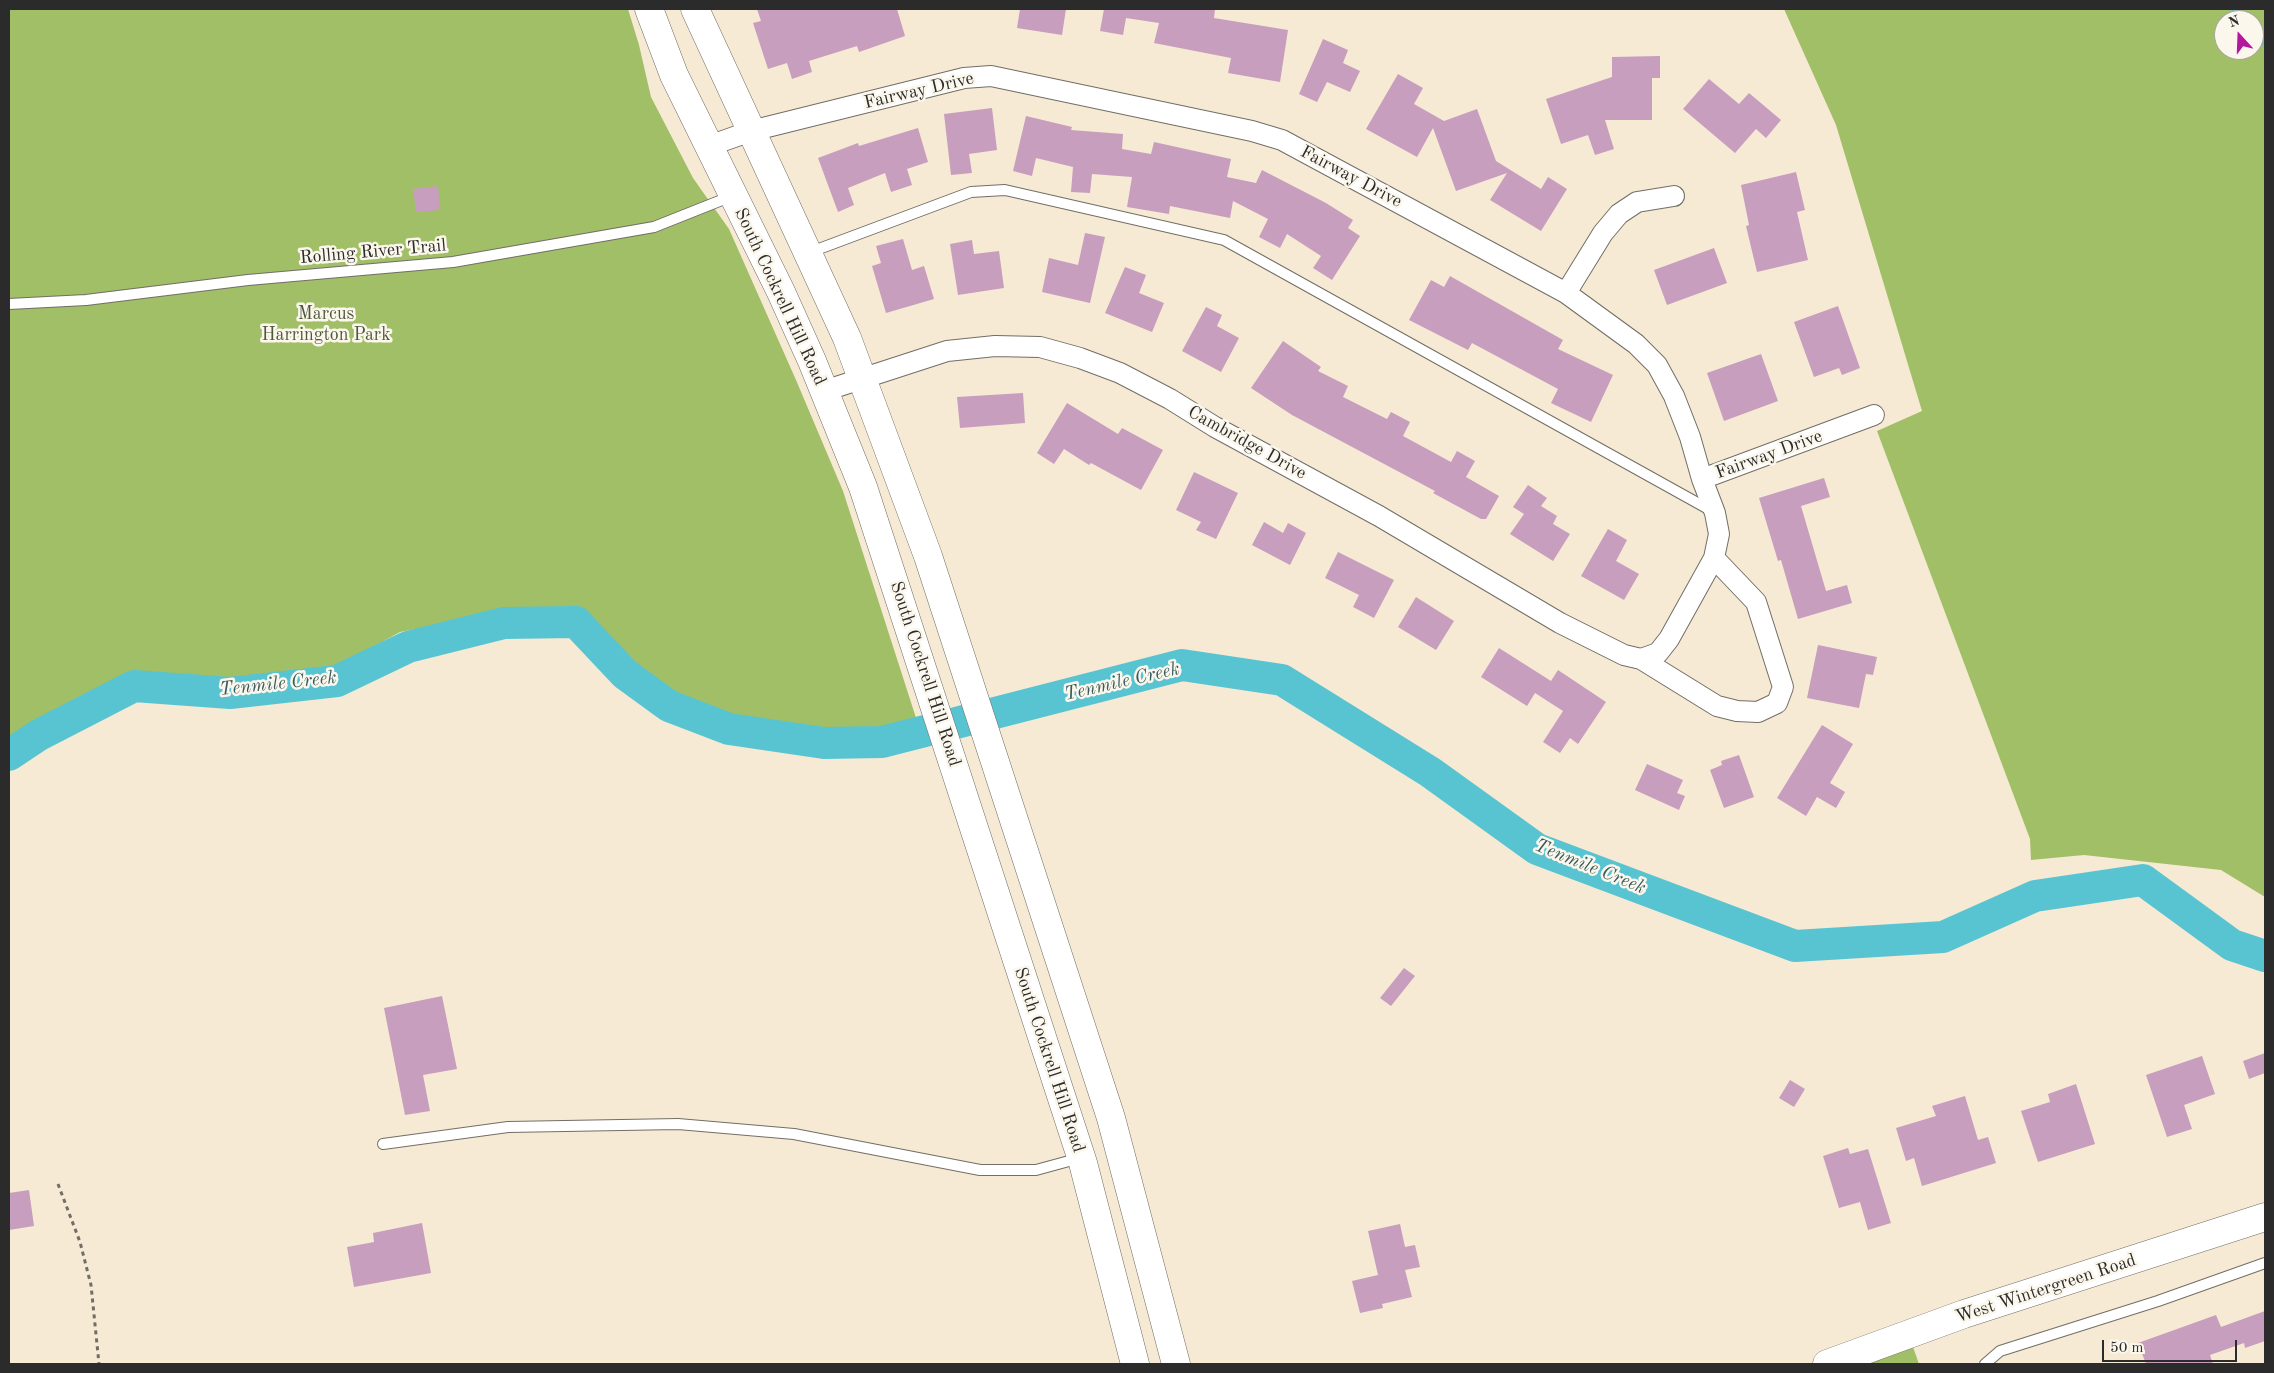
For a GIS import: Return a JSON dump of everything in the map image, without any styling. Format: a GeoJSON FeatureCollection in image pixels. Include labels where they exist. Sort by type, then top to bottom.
{"type":"FeatureCollection","features":[{"type":"Feature","properties":{"kind":"main road","name":"South Cockrell Hill Road"},"geometry":{"type":"LineString","coordinates":[[649,9],[674,74],[781,292],[863,487],[1082,1160],[1134,1364]]}},
{"type":"Feature","properties":{"kind":"main road"},"geometry":{"type":"LineString","coordinates":[[696,9],[847,338],[928,556],[1013,812],[1122,1154],[1176,1364]]}},
{"type":"Feature","properties":{"kind":"main road"},"geometry":{"type":"LineString","coordinates":[[733,196],[774,181]]}},
{"type":"Feature","properties":{"kind":"main road"},"geometry":{"type":"LineString","coordinates":[[1082,1160],[1122,1154]]}},
{"type":"Feature","properties":{"kind":"main road","name":"West Wintergreen Road"},"geometry":{"type":"LineString","coordinates":[[1828,1364],[1964,1314],[2265,1217]]}},
{"type":"Feature","properties":{"kind":"street","name":"Fairway Drive"},"geometry":{"type":"LineString","coordinates":[[709,146],[751,132],[964,78],[991,76],[1023,81],[1252,131],[1282,140],[1566,293],[1636,344],[1656,365],[1674,396],[1690,437],[1702,479],[1874,415]]}},
{"type":"Feature","properties":{"kind":"street"},"geometry":{"type":"LineString","coordinates":[[1566,293],[1603,233],[1619,214],[1637,202],[1674,196]]}},
{"type":"Feature","properties":{"kind":"street","name":"Cambridge Drive"},"geometry":{"type":"LineString","coordinates":[[824,391],[947,351],[996,346],[1040,347],[1080,358],[1120,373],[1170,399],[1215,427],[1379,516],[1560,623],[1624,655],[1641,659],[1717,706],[1737,711],[1758,712],[1777,703],[1784,687],[1756,602],[1714,558]]}},
{"type":"Feature","properties":{"kind":"street"},"geometry":{"type":"LineString","coordinates":[[1641,659],[1658,653],[1669,639],[1714,558],[1719,534],[1715,513],[1702,479]]}},
{"type":"Feature","properties":{"kind":"lane"},"geometry":{"type":"LineString","coordinates":[[808,253],[972,192],[1005,190],[1224,240],[1715,513]]}},
{"type":"Feature","properties":{"kind":"lane","name":"Rolling River Trail"},"geometry":{"type":"LineString","coordinates":[[9,304],[86,300],[248,280],[453,262],[654,227],[733,196]]}},
{"type":"Feature","properties":{"kind":"lane"},"geometry":{"type":"LineString","coordinates":[[382,1144],[508,1127],[678,1124],[794,1134],[980,1170],[1036,1170],[1082,1160]]}},
{"type":"Feature","properties":{"kind":"lane"},"geometry":{"type":"LineString","coordinates":[[1985,1364],[2000,1351],[2158,1301],[2265,1263]]}},
{"type":"Feature","properties":{"kind":"path"},"geometry":{"type":"LineString","coordinates":[[58,1184],[80,1242],[90,1285],[99,1364]]}},
{"type":"Feature","properties":{"kind":"green space","name":"Marcus Harrington Park"},"geometry":{"type":"Polygon","coordinates":[[[9,9],[628,9],[639,45],[651,97],[693,178],[729,229],[843,491],[917,721],[875,732],[732,721],[676,702],[636,669],[581,614],[505,613],[400,632],[333,669],[229,678],[132,678],[9,744],[9,9]]]}},
{"type":"Feature","properties":{"kind":"green space"},"geometry":{"type":"Polygon","coordinates":[[[1784,9],[2265,9],[2265,897],[2221,870],[2084,855],[2031,860],[2030,839],[1877,431],[1922,411],[1836,125],[1784,9]]]}},
{"type":"Feature","properties":{"kind":"green space"},"geometry":{"type":"Polygon","coordinates":[[[1913,1347],[1919,1364],[1862,1364],[1913,1347]]]}},
{"type":"Feature","properties":{"kind":"building"},"geometry":{"type":"Polygon","coordinates":[[[757,9],[897,9],[905,36],[859,52],[857,46],[809,61],[812,72],[792,79],[787,63],[768,69],[753,23],[761,21],[757,9]]]}},
{"type":"Feature","properties":{"kind":"building"},"geometry":{"type":"Polygon","coordinates":[[[1020,9],[1066,9],[1062,35],[1017,28],[1020,9]]]}},
{"type":"Feature","properties":{"kind":"building"},"geometry":{"type":"Polygon","coordinates":[[[1104,9],[1215,9],[1214,18],[1288,30],[1280,82],[1228,73],[1231,58],[1154,43],[1159,23],[1126,18],[1123,35],[1100,31],[1104,9]]]}},
{"type":"Feature","properties":{"kind":"building"},"geometry":{"type":"Polygon","coordinates":[[[1323,39],[1348,50],[1343,63],[1360,71],[1350,92],[1327,82],[1317,102],[1299,94],[1323,39]]]}},
{"type":"Feature","properties":{"kind":"building"},"geometry":{"type":"Polygon","coordinates":[[[1660,56],[1660,78],[1652,78],[1652,120],[1605,120],[1614,149],[1595,155],[1588,135],[1561,144],[1546,99],[1612,77],[1612,57],[1660,56]]]}},
{"type":"Feature","properties":{"kind":"building"},"geometry":{"type":"Polygon","coordinates":[[[1398,74],[1423,88],[1414,104],[1444,121],[1477,109],[1496,161],[1541,189],[1548,177],[1567,189],[1541,231],[1490,200],[1507,173],[1456,191],[1433,128],[1417,157],[1366,129],[1398,74]]]}},
{"type":"Feature","properties":{"kind":"building"},"geometry":{"type":"Polygon","coordinates":[[[1709,79],[1739,104],[1749,93],[1781,120],[1766,138],[1756,129],[1735,153],[1683,109],[1709,79]]]}},
{"type":"Feature","properties":{"kind":"building"},"geometry":{"type":"Polygon","coordinates":[[[992,108],[997,150],[969,154],[972,173],[951,175],[944,114],[992,108]]]}},
{"type":"Feature","properties":{"kind":"building"},"geometry":{"type":"Polygon","coordinates":[[[1026,116],[1072,127],[1071,130],[1123,134],[1122,149],[1151,154],[1154,142],[1231,159],[1227,177],[1256,183],[1262,170],[1326,203],[1353,220],[1348,228],[1360,236],[1332,280],[1313,268],[1321,256],[1287,234],[1280,248],[1259,237],[1268,219],[1233,201],[1230,218],[1170,206],[1169,214],[1127,207],[1132,177],[1092,174],[1090,193],[1071,192],[1073,167],[1036,158],[1032,176],[1013,171],[1026,116]]]}},
{"type":"Feature","properties":{"kind":"building"},"geometry":{"type":"Polygon","coordinates":[[[918,128],[928,162],[907,169],[912,185],[891,192],[885,173],[848,188],[854,205],[838,212],[818,158],[858,143],[859,146],[918,128]]]}},
{"type":"Feature","properties":{"kind":"building"},"geometry":{"type":"Polygon","coordinates":[[[1796,172],[1805,210],[1797,212],[1808,260],[1757,272],[1746,226],[1749,225],[1741,185],[1796,172]]]}},
{"type":"Feature","properties":{"kind":"building"},"geometry":{"type":"Polygon","coordinates":[[[438,186],[440,210],[416,212],[413,189],[438,186]]]}},
{"type":"Feature","properties":{"kind":"building"},"geometry":{"type":"Polygon","coordinates":[[[1085,233],[1105,237],[1090,303],[1042,292],[1049,258],[1078,265],[1085,233]]]}},
{"type":"Feature","properties":{"kind":"building"},"geometry":{"type":"Polygon","coordinates":[[[903,239],[912,270],[924,266],[934,299],[886,313],[872,266],[881,263],[876,246],[903,239]]]}},
{"type":"Feature","properties":{"kind":"building"},"geometry":{"type":"Polygon","coordinates":[[[972,240],[974,254],[999,251],[1004,288],[958,295],[950,244],[972,240]]]}},
{"type":"Feature","properties":{"kind":"building"},"geometry":{"type":"Polygon","coordinates":[[[1714,248],[1727,283],[1667,305],[1654,270],[1714,248]]]}},
{"type":"Feature","properties":{"kind":"building"},"geometry":{"type":"Polygon","coordinates":[[[1125,267],[1146,275],[1139,293],[1164,303],[1152,332],[1105,313],[1125,267]]]}},
{"type":"Feature","properties":{"kind":"building"},"geometry":{"type":"Polygon","coordinates":[[[1450,276],[1563,340],[1558,349],[1613,375],[1591,422],[1551,403],[1558,389],[1472,343],[1468,350],[1409,320],[1431,280],[1444,287],[1450,276]]]}},
{"type":"Feature","properties":{"kind":"building"},"geometry":{"type":"Polygon","coordinates":[[[1838,306],[1860,368],[1842,375],[1839,368],[1814,377],[1794,322],[1838,306]]]}},
{"type":"Feature","properties":{"kind":"building"},"geometry":{"type":"Polygon","coordinates":[[[1206,307],[1222,315],[1217,326],[1239,338],[1221,372],[1182,351],[1206,307]]]}},
{"type":"Feature","properties":{"kind":"building"},"geometry":{"type":"Polygon","coordinates":[[[1283,341],[1321,367],[1318,371],[1348,386],[1343,397],[1387,419],[1391,412],[1410,422],[1403,436],[1451,462],[1457,451],[1475,461],[1466,477],[1499,496],[1486,519],[1481,519],[1433,493],[1435,491],[1292,415],[1251,388],[1283,341]]]}},
{"type":"Feature","properties":{"kind":"building"},"geometry":{"type":"Polygon","coordinates":[[[1761,354],[1778,401],[1724,421],[1707,373],[1761,354]]]}},
{"type":"Feature","properties":{"kind":"building"},"geometry":{"type":"Polygon","coordinates":[[[1023,393],[1025,423],[960,428],[957,397],[1023,393]]]}},
{"type":"Feature","properties":{"kind":"building"},"geometry":{"type":"Polygon","coordinates":[[[1067,403],[1118,434],[1122,428],[1163,450],[1141,490],[1091,463],[1089,465],[1064,449],[1054,464],[1037,453],[1067,403]]]}},
{"type":"Feature","properties":{"kind":"building"},"geometry":{"type":"Polygon","coordinates":[[[1194,472],[1238,493],[1216,539],[1196,530],[1201,522],[1176,510],[1194,472]]]}},
{"type":"Feature","properties":{"kind":"building"},"geometry":{"type":"Polygon","coordinates":[[[1824,478],[1830,497],[1801,506],[1826,591],[1847,585],[1852,603],[1798,619],[1781,560],[1778,561],[1759,498],[1824,478]]]}},
{"type":"Feature","properties":{"kind":"building"},"geometry":{"type":"Polygon","coordinates":[[[1528,485],[1547,498],[1541,506],[1557,516],[1553,524],[1570,534],[1553,561],[1510,534],[1524,514],[1513,507],[1528,485]]]}},
{"type":"Feature","properties":{"kind":"building"},"geometry":{"type":"Polygon","coordinates":[[[1264,522],[1283,533],[1288,523],[1306,533],[1290,565],[1252,545],[1264,522]]]}},
{"type":"Feature","properties":{"kind":"building"},"geometry":{"type":"Polygon","coordinates":[[[1608,529],[1627,540],[1616,561],[1639,574],[1624,600],[1581,576],[1608,529]]]}},
{"type":"Feature","properties":{"kind":"building"},"geometry":{"type":"Polygon","coordinates":[[[1338,552],[1394,580],[1374,618],[1353,607],[1359,595],[1325,578],[1338,552]]]}},
{"type":"Feature","properties":{"kind":"building"},"geometry":{"type":"Polygon","coordinates":[[[1416,597],[1454,621],[1436,650],[1398,627],[1416,597]]]}},
{"type":"Feature","properties":{"kind":"building"},"geometry":{"type":"Polygon","coordinates":[[[1818,645],[1877,657],[1873,675],[1866,674],[1859,708],[1807,698],[1818,645]]]}},
{"type":"Feature","properties":{"kind":"building"},"geometry":{"type":"Polygon","coordinates":[[[1499,648],[1551,681],[1558,670],[1606,702],[1578,744],[1570,738],[1560,753],[1543,742],[1563,711],[1535,693],[1527,706],[1481,677],[1499,648]]]}},
{"type":"Feature","properties":{"kind":"building"},"geometry":{"type":"Polygon","coordinates":[[[1822,725],[1853,744],[1830,783],[1845,792],[1836,808],[1817,797],[1806,816],[1777,798],[1822,725]]]}},
{"type":"Feature","properties":{"kind":"building"},"geometry":{"type":"Polygon","coordinates":[[[1739,755],[1754,797],[1724,808],[1710,770],[1722,765],[1721,761],[1739,755]]]}},
{"type":"Feature","properties":{"kind":"building"},"geometry":{"type":"Polygon","coordinates":[[[1647,764],[1683,780],[1677,793],[1685,796],[1679,810],[1635,790],[1647,764]]]}},
{"type":"Feature","properties":{"kind":"building"},"geometry":{"type":"Polygon","coordinates":[[[1404,968],[1415,976],[1391,1006],[1380,998],[1404,968]]]}},
{"type":"Feature","properties":{"kind":"building"},"geometry":{"type":"Polygon","coordinates":[[[442,996],[457,1069],[423,1075],[430,1111],[405,1115],[384,1008],[442,996]]]}},
{"type":"Feature","properties":{"kind":"building"},"geometry":{"type":"Polygon","coordinates":[[[2265,1053],[2265,1073],[2249,1079],[2243,1061],[2265,1053]]]}},
{"type":"Feature","properties":{"kind":"building"},"geometry":{"type":"Polygon","coordinates":[[[2202,1056],[2215,1094],[2184,1105],[2192,1129],[2167,1137],[2146,1075],[2202,1056]]]}},
{"type":"Feature","properties":{"kind":"building"},"geometry":{"type":"Polygon","coordinates":[[[1790,1080],[1805,1089],[1794,1107],[1779,1098],[1790,1080]]]}},
{"type":"Feature","properties":{"kind":"building"},"geometry":{"type":"Polygon","coordinates":[[[2076,1084],[2095,1144],[2038,1162],[2021,1111],[2050,1102],[2048,1094],[2076,1084]]]}},
{"type":"Feature","properties":{"kind":"building"},"geometry":{"type":"Polygon","coordinates":[[[1965,1096],[1978,1140],[1988,1137],[1996,1163],[1922,1186],[1914,1158],[1906,1161],[1896,1128],[1936,1116],[1932,1106],[1965,1096]]]}},
{"type":"Feature","properties":{"kind":"building"},"geometry":{"type":"Polygon","coordinates":[[[1848,1148],[1850,1154],[1868,1149],[1891,1223],[1868,1230],[1860,1202],[1839,1208],[1823,1156],[1848,1148]]]}},
{"type":"Feature","properties":{"kind":"building"},"geometry":{"type":"Polygon","coordinates":[[[29,1190],[34,1226],[9,1230],[9,1193],[29,1190]]]}},
{"type":"Feature","properties":{"kind":"building"},"geometry":{"type":"Polygon","coordinates":[[[422,1223],[431,1273],[354,1287],[347,1247],[374,1242],[373,1233],[422,1223]]]}},
{"type":"Feature","properties":{"kind":"building"},"geometry":{"type":"Polygon","coordinates":[[[1400,1224],[1405,1247],[1415,1245],[1420,1267],[1405,1270],[1412,1297],[1382,1304],[1383,1308],[1360,1313],[1352,1281],[1378,1275],[1368,1231],[1400,1224]]]}},
{"type":"Feature","properties":{"kind":"building"},"geometry":{"type":"Polygon","coordinates":[[[2265,1311],[2265,1341],[2245,1348],[2244,1343],[2210,1355],[2213,1364],[2146,1364],[2138,1343],[2216,1315],[2221,1327],[2265,1311]]]}},
{"type":"Feature","properties":{"kind":"waterway","name":"Tenmile Creek"},"geometry":{"type":"LineString","coordinates":[[9,755],[39,735],[134,686],[230,693],[337,681],[408,647],[504,623],[576,622],[625,674],[669,706],[729,729],[824,743],[882,742],[1182,665],[1282,680],[1430,772],[1537,849],[1795,946],[1943,937],[2035,896],[2143,880],[2232,945],[2265,956]]}}]}
